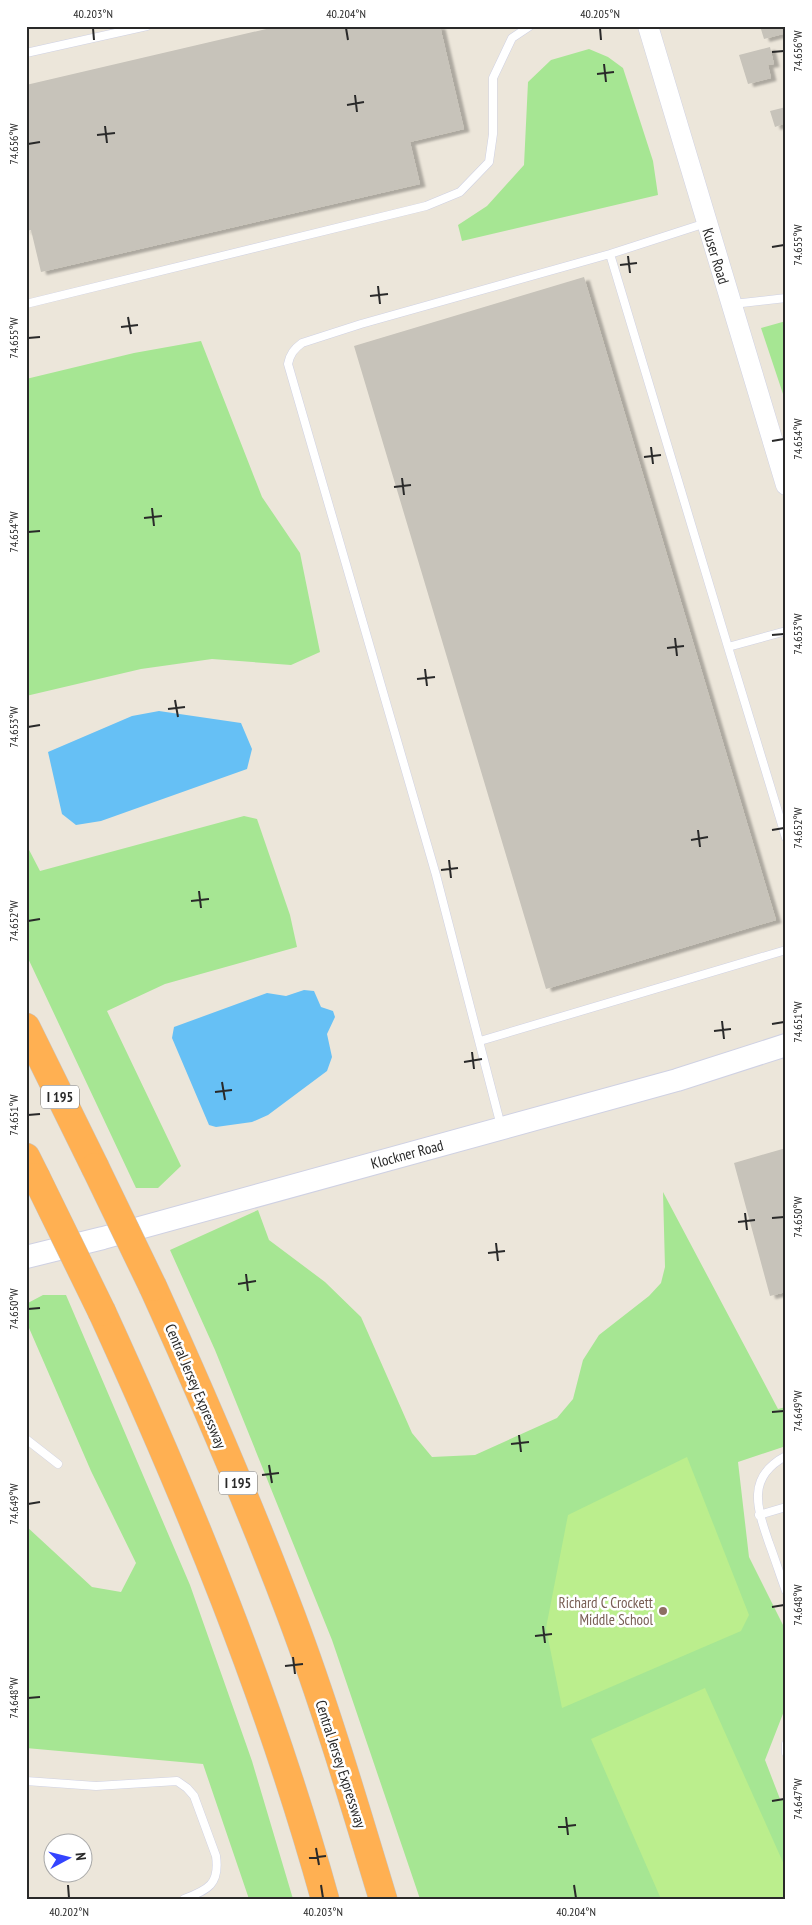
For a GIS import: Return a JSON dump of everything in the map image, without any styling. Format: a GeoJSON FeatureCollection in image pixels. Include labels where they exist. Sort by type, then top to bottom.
{"type":"FeatureCollection","features":[{"type":"Feature","properties":{"kind":"highway","name":"Central Jersey Expressway"},"geometry":{"type":"LineString","coordinates":[[26,1027],[153,1288],[187,1362],[251,1513],[335,1740],[383,1899]]}},
{"type":"Feature","properties":{"kind":"highway"},"geometry":{"type":"LineString","coordinates":[[31,1167],[136,1386],[199,1535],[238,1635],[301,1820],[325,1899]]}},
{"type":"Feature","properties":{"kind":"main road","name":"Klockner Road"},"geometry":{"type":"LineString","coordinates":[[26,1257],[103,1238],[676,1080],[786,1045]]}},
{"type":"Feature","properties":{"kind":"street","name":"Kuser Road"},"geometry":{"type":"LineString","coordinates":[[648,26],[706,223],[780,446],[786,485]]}},
{"type":"Feature","properties":{"kind":"lane"},"geometry":{"type":"LineString","coordinates":[[26,53],[147,26]]}},
{"type":"Feature","properties":{"kind":"lane"},"geometry":{"type":"LineString","coordinates":[[26,304],[426,206],[460,192],[490,162],[493,134],[493,78],[512,38],[530,26]]}},
{"type":"Feature","properties":{"kind":"lane"},"geometry":{"type":"LineString","coordinates":[[502,1128],[436,875],[288,364],[294,348],[302,343],[361,324],[610,254],[706,223]]}},
{"type":"Feature","properties":{"kind":"lane"},"geometry":{"type":"LineString","coordinates":[[610,254],[786,838]]}},
{"type":"Feature","properties":{"kind":"lane"},"geometry":{"type":"LineString","coordinates":[[732,304],[786,298]]}},
{"type":"Feature","properties":{"kind":"lane"},"geometry":{"type":"LineString","coordinates":[[728,647],[786,630]]}},
{"type":"Feature","properties":{"kind":"lane"},"geometry":{"type":"LineString","coordinates":[[480,1041],[786,950]]}},
{"type":"Feature","properties":{"kind":"lane"},"geometry":{"type":"LineString","coordinates":[[26,1439],[58,1464]]}},
{"type":"Feature","properties":{"kind":"lane"},"geometry":{"type":"LineString","coordinates":[[786,1456],[773,1463],[763,1475],[757,1492],[759,1515],[786,1591]]}},
{"type":"Feature","properties":{"kind":"lane"},"geometry":{"type":"LineString","coordinates":[[759,1515],[786,1507]]}},
{"type":"Feature","properties":{"kind":"lane"},"geometry":{"type":"LineString","coordinates":[[776,1564],[786,1562]]}},
{"type":"Feature","properties":{"kind":"lane"},"geometry":{"type":"LineString","coordinates":[[786,1744],[786,1753]]}},
{"type":"Feature","properties":{"kind":"lane"},"geometry":{"type":"LineString","coordinates":[[26,1781],[96,1786],[165,1781],[177,1782],[187,1788],[194,1796],[218,1866],[216,1877],[210,1886],[202,1892],[184,1899]]}},
{"type":"Feature","properties":{"kind":"green space"},"geometry":{"type":"Polygon","coordinates":[[[589,49],[608,57],[623,68],[653,161],[658,195],[462,241],[458,225],[487,206],[524,165],[528,82],[551,60],[589,49]]]}},
{"type":"Feature","properties":{"kind":"green space"},"geometry":{"type":"Polygon","coordinates":[[[786,321],[786,403],[761,328],[786,321]]]}},
{"type":"Feature","properties":{"kind":"green space"},"geometry":{"type":"Polygon","coordinates":[[[201,341],[262,497],[300,553],[320,652],[291,665],[212,659],[141,669],[26,696],[26,379],[134,353],[201,341]]]}},
{"type":"Feature","properties":{"kind":"green space"},"geometry":{"type":"Polygon","coordinates":[[[244,816],[257,819],[290,915],[297,947],[165,984],[107,1011],[181,1166],[158,1188],[136,1188],[26,954],[26,844],[40,871],[244,816]]]}},
{"type":"Feature","properties":{"kind":"green space"},"geometry":{"type":"Polygon","coordinates":[[[663,1192],[778,1409],[786,1407],[786,1446],[738,1462],[749,1557],[786,1631],[786,1706],[765,1760],[780,1799],[786,1801],[786,1899],[420,1899],[332,1640],[215,1350],[170,1250],[258,1210],[269,1240],[325,1282],[361,1317],[412,1433],[432,1457],[475,1455],[557,1418],[573,1399],[583,1360],[599,1335],[649,1296],[661,1283],[665,1267],[663,1192]]]}},
{"type":"Feature","properties":{"kind":"green space"},"geometry":{"type":"Polygon","coordinates":[[[43,1295],[66,1295],[190,1585],[252,1761],[293,1899],[249,1899],[203,1764],[26,1748],[26,1526],[92,1587],[121,1592],[136,1563],[91,1471],[26,1321],[26,1304],[43,1295]]]}},
{"type":"Feature","properties":{"kind":"green space"},"geometry":{"type":"Polygon","coordinates":[[[687,1457],[749,1615],[741,1631],[562,1708],[546,1628],[568,1515],[687,1457]]]}},
{"type":"Feature","properties":{"kind":"green space"},"geometry":{"type":"Polygon","coordinates":[[[705,1688],[786,1869],[786,1899],[661,1899],[591,1739],[705,1688]]]}},
{"type":"Feature","properties":{"kind":"water"},"geometry":{"type":"Polygon","coordinates":[[[159,711],[241,723],[252,749],[247,769],[101,821],[76,825],[62,814],[48,752],[132,716],[159,711]]]}},
{"type":"Feature","properties":{"kind":"water"},"geometry":{"type":"Polygon","coordinates":[[[304,990],[314,991],[321,1007],[333,1011],[335,1017],[327,1034],[332,1057],[327,1071],[268,1115],[252,1122],[216,1127],[209,1125],[172,1038],[174,1027],[267,993],[286,996],[304,990]]]}},
{"type":"Feature","properties":{"kind":"building"},"geometry":{"type":"Polygon","coordinates":[[[279,26],[440,26],[464,129],[410,142],[420,184],[41,272],[31,230],[26,231],[26,85],[279,26]]]}},
{"type":"Feature","properties":{"kind":"building"},"geometry":{"type":"Polygon","coordinates":[[[760,26],[781,26],[783,34],[764,39],[760,26]]]}},
{"type":"Feature","properties":{"kind":"building"},"geometry":{"type":"Polygon","coordinates":[[[770,47],[774,64],[768,65],[771,78],[748,84],[739,55],[770,47]]]}},
{"type":"Feature","properties":{"kind":"building"},"geometry":{"type":"Polygon","coordinates":[[[786,107],[786,123],[775,127],[770,111],[786,107]]]}},
{"type":"Feature","properties":{"kind":"building"},"geometry":{"type":"Polygon","coordinates":[[[584,277],[776,920],[546,989],[354,346],[584,277]]]}},
{"type":"Feature","properties":{"kind":"building"},"geometry":{"type":"Polygon","coordinates":[[[786,1148],[786,1292],[770,1296],[734,1163],[786,1148]]]}},
{"type":"Feature","properties":{"kind":"place","name":"Richard C Crockett Middle School"},"geometry":{"type":"Point","coordinates":[663,1611]}}]}
